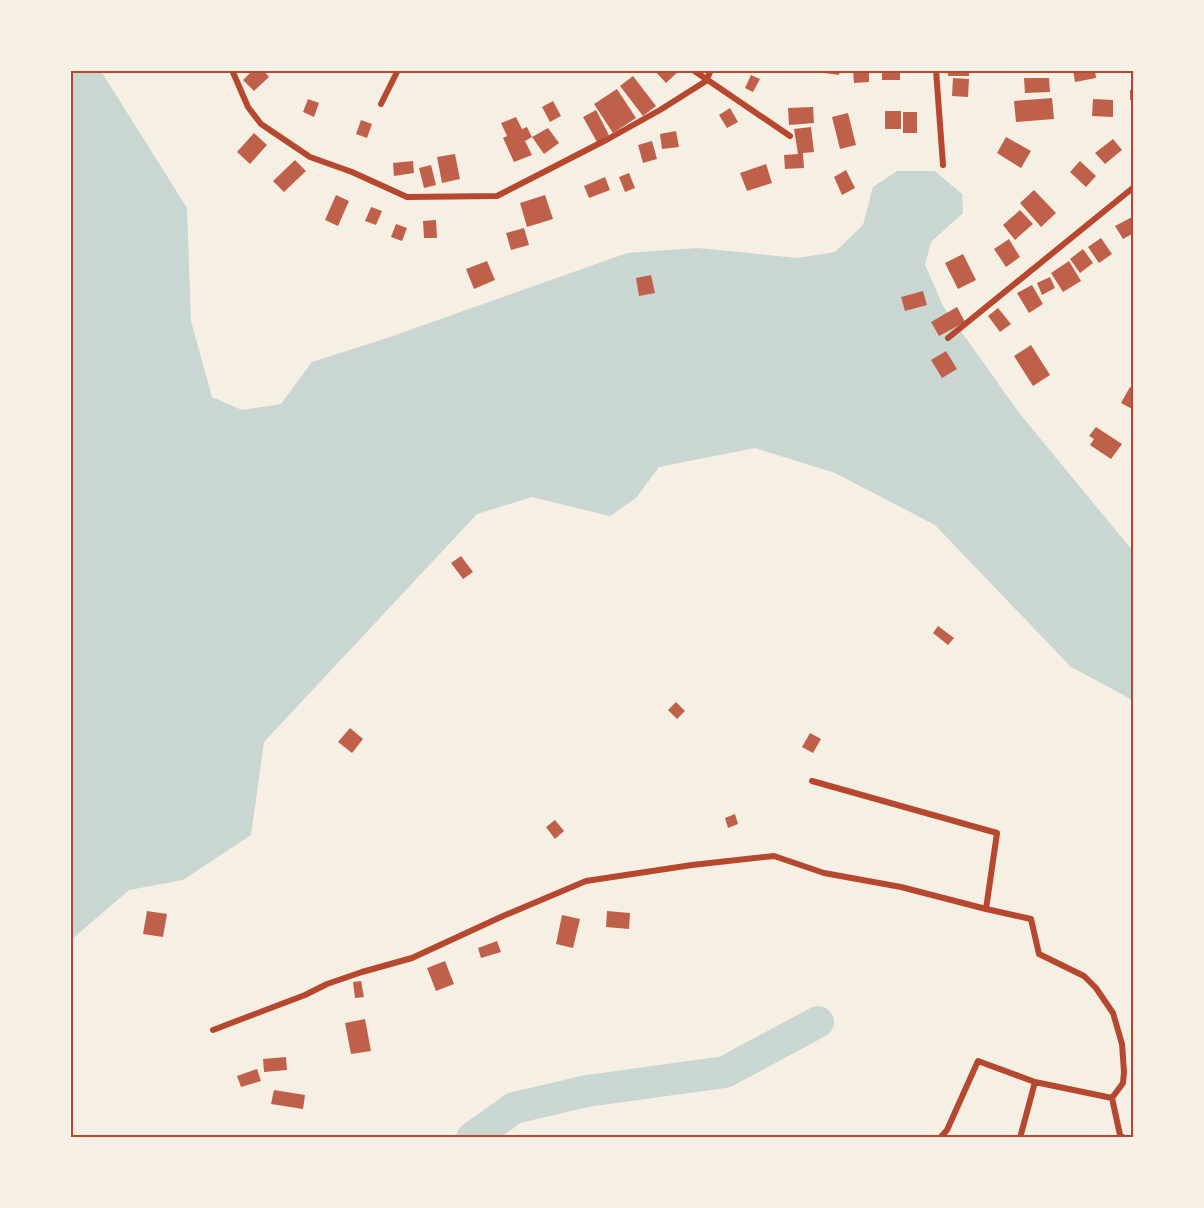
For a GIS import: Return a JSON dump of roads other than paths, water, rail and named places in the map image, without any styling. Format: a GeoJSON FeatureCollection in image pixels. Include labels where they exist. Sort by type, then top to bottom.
{"type":"FeatureCollection","features":[{"type":"Feature","properties":{"kind":"street"},"geometry":{"type":"LineString","coordinates":[[232,70],[248,107],[261,124],[310,157],[407,196],[497,196],[608,139],[706,81],[711,70]]}},
{"type":"Feature","properties":{"kind":"street"},"geometry":{"type":"LineString","coordinates":[[381,104],[398,70]]}},
{"type":"Feature","properties":{"kind":"street"},"geometry":{"type":"LineString","coordinates":[[693,70],[790,136]]}},
{"type":"Feature","properties":{"kind":"street"},"geometry":{"type":"LineString","coordinates":[[936,70],[943,165]]}},
{"type":"Feature","properties":{"kind":"street"},"geometry":{"type":"LineString","coordinates":[[948,338],[1134,188]]}},
{"type":"Feature","properties":{"kind":"street"},"geometry":{"type":"LineString","coordinates":[[812,781],[997,833],[986,909]]}},
{"type":"Feature","properties":{"kind":"street"},"geometry":{"type":"LineString","coordinates":[[213,1030],[305,995],[327,984],[412,958],[586,881],[692,865],[774,856],[824,873],[901,887],[1031,919],[1039,954],[1083,976],[1096,988],[1113,1013],[1122,1044],[1124,1072],[1123,1083],[1112,1098],[1121,1137]]}},
{"type":"Feature","properties":{"kind":"street"},"geometry":{"type":"LineString","coordinates":[[940,1137],[947,1130],[978,1060],[1035,1082],[1112,1098]]}},
{"type":"Feature","properties":{"kind":"street"},"geometry":{"type":"LineString","coordinates":[[1020,1137],[1035,1082]]}},
{"type":"Feature","properties":{"kind":"waterway"},"geometry":{"type":"LineString","coordinates":[[472,1138],[514,1108],[587,1091],[725,1072],[818,1022]]}}]}
